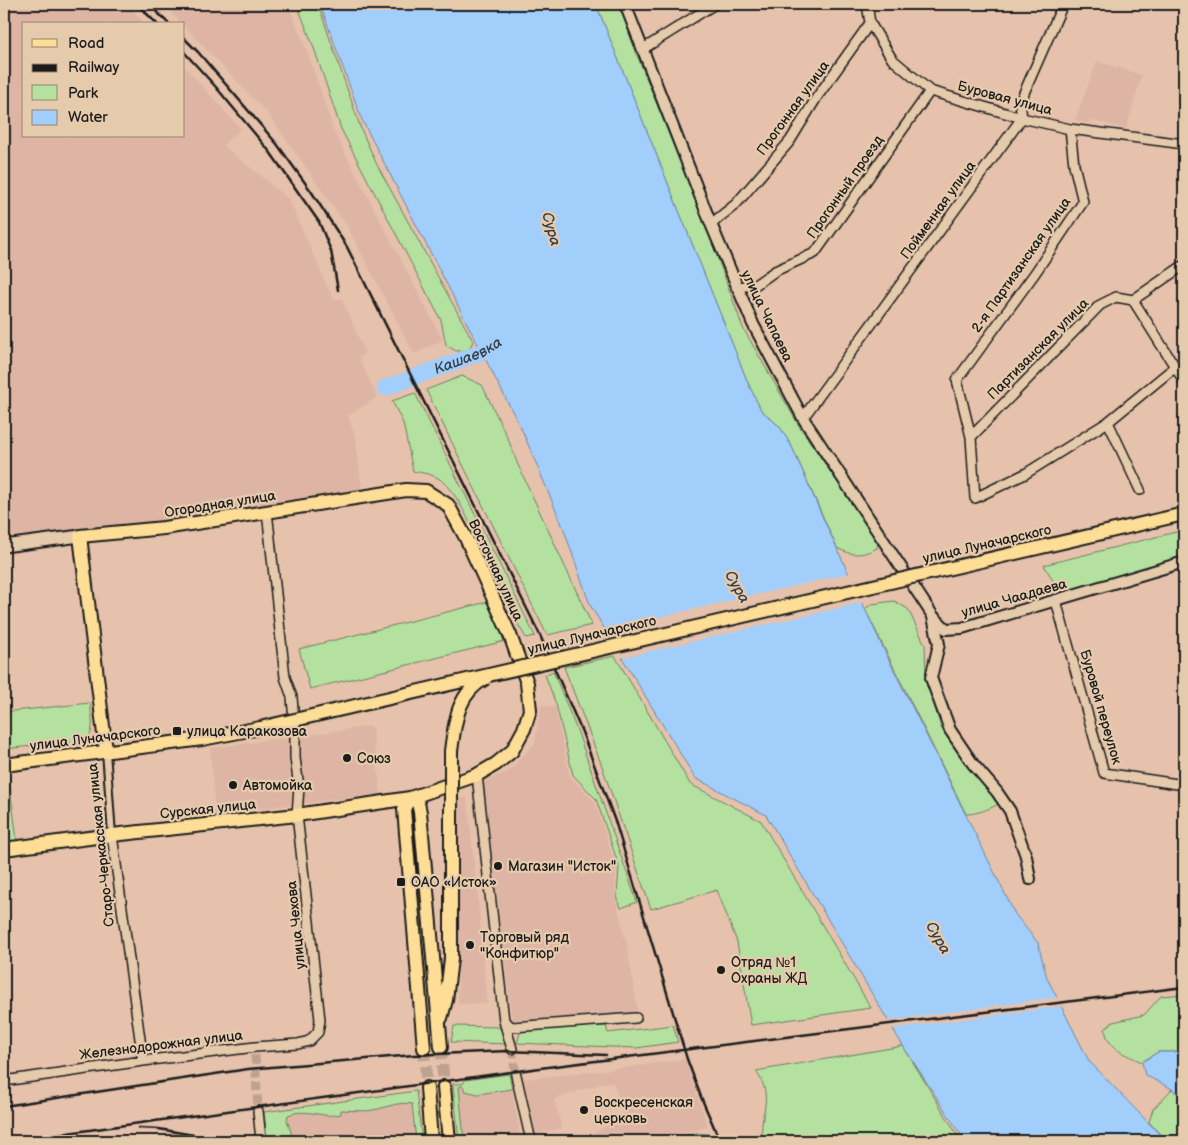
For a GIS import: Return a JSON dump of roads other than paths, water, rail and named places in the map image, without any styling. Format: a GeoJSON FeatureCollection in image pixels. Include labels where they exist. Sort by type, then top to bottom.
{"type":"FeatureCollection","features":[{"type":"Feature","properties":{"kind":"main road","name":"Огородная улица"},"geometry":{"type":"LineString","coordinates":[[4,546],[164,528],[406,490],[426,490],[438,497]]}},
{"type":"Feature","properties":{"kind":"main road","name":"Восточная улица"},"geometry":{"type":"LineString","coordinates":[[379,804],[410,798],[477,775],[496,764],[512,751],[519,740],[530,710],[526,683],[510,636],[466,538],[448,505],[438,497]]}},
{"type":"Feature","properties":{"kind":"main road","name":"улица Луначарского"},"geometry":{"type":"LineString","coordinates":[[4,765],[202,739],[260,728],[1184,514]]}},
{"type":"Feature","properties":{"kind":"main road","name":"Старо-Черкасская улица"},"geometry":{"type":"LineString","coordinates":[[80,536],[106,751]]}},
{"type":"Feature","properties":{"kind":"main road"},"geometry":{"type":"LineString","coordinates":[[439,1028],[446,1000],[451,959],[451,751],[456,718],[463,700],[476,683],[495,674]]}},
{"type":"Feature","properties":{"kind":"main road"},"geometry":{"type":"LineString","coordinates":[[420,812],[423,800],[430,791]]}},
{"type":"Feature","properties":{"kind":"main road"},"geometry":{"type":"LineString","coordinates":[[424,1048],[404,809],[410,798],[418,803],[420,812],[440,1047]]}},
{"type":"Feature","properties":{"kind":"main road"},"geometry":{"type":"LineString","coordinates":[[379,804],[393,811],[402,820],[406,828]]}},
{"type":"Feature","properties":{"kind":"main road","name":"Сурская улица"},"geometry":{"type":"LineString","coordinates":[[4,849],[379,804]]}},
{"type":"Feature","properties":{"kind":"main road"},"geometry":{"type":"LineString","coordinates":[[444,1087],[449,1141]]}},
{"type":"Feature","properties":{"kind":"main road"},"geometry":{"type":"LineString","coordinates":[[427,1088],[431,1141]]}},
{"type":"Feature","properties":{"kind":"street","name":"улица Чапаева"},"geometry":{"type":"LineString","coordinates":[[625,4],[711,224],[753,324],[803,418],[933,616]]}},
{"type":"Feature","properties":{"kind":"street"},"geometry":{"type":"LineString","coordinates":[[643,48],[715,4]]}},
{"type":"Feature","properties":{"kind":"street","name":"Буровая улица"},"geometry":{"type":"LineString","coordinates":[[867,4],[870,23],[892,59],[930,91],[1022,118],[1070,129],[1184,144]]}},
{"type":"Feature","properties":{"kind":"street"},"geometry":{"type":"LineString","coordinates":[[1022,118],[1020,102],[1063,4]]}},
{"type":"Feature","properties":{"kind":"street","name":"Прогонная улица"},"geometry":{"type":"LineString","coordinates":[[711,224],[736,204],[790,140],[817,97],[870,23]]}},
{"type":"Feature","properties":{"kind":"street","name":"Прогонный проезд"},"geometry":{"type":"LineString","coordinates":[[736,286],[755,286],[775,271],[815,253],[930,91]]}},
{"type":"Feature","properties":{"kind":"street","name":"Пойменная улица"},"geometry":{"type":"LineString","coordinates":[[803,418],[1022,118]]}},
{"type":"Feature","properties":{"kind":"street","name":"2-я Партизанская улица"},"geometry":{"type":"LineString","coordinates":[[971,437],[957,380],[1035,273],[1083,202],[1074,165],[1070,129]]}},
{"type":"Feature","properties":{"kind":"street"},"geometry":{"type":"LineString","coordinates":[[1184,265],[1132,300],[1184,381]]}},
{"type":"Feature","properties":{"kind":"street","name":"Партизанская улица"},"geometry":{"type":"LineString","coordinates":[[971,437],[1100,305],[1116,297],[1132,300]]}},
{"type":"Feature","properties":{"kind":"street"},"geometry":{"type":"LineString","coordinates":[[971,437],[975,498],[1025,474],[1108,422],[1175,367]]}},
{"type":"Feature","properties":{"kind":"street"},"geometry":{"type":"LineString","coordinates":[[1108,422],[1140,490]]}},
{"type":"Feature","properties":{"kind":"street","name":"улица Чехова"},"geometry":{"type":"LineString","coordinates":[[267,511],[285,676],[292,697],[295,758],[300,787],[297,815],[320,1020],[318,1032]]}},
{"type":"Feature","properties":{"kind":"street","name":"улица Чаадаева"},"geometry":{"type":"LineString","coordinates":[[933,616],[946,629],[962,628],[1184,562]]}},
{"type":"Feature","properties":{"kind":"street","name":"Буровой переулок"},"geometry":{"type":"LineString","coordinates":[[1056,601],[1104,774],[1184,785]]}},
{"type":"Feature","properties":{"kind":"street"},"geometry":{"type":"LineString","coordinates":[[933,616],[939,644],[931,678],[950,730],[973,764],[997,792],[1010,811],[1026,856],[1030,879]]}},
{"type":"Feature","properties":{"kind":"street","name":"Старо-Черкасская улица"},"geometry":{"type":"LineString","coordinates":[[106,751],[112,835],[144,1060]]}},
{"type":"Feature","properties":{"kind":"street"},"geometry":{"type":"LineString","coordinates":[[477,775],[504,1021],[512,1049]]}},
{"type":"Feature","properties":{"kind":"street"},"geometry":{"type":"LineString","coordinates":[[504,1021],[512,1027],[636,1018]]}},
{"type":"Feature","properties":{"kind":"street","name":"Железнодорожная улица"},"geometry":{"type":"LineString","coordinates":[[4,1081],[144,1060],[255,1051],[309,1041],[318,1032]]}},
{"type":"Feature","properties":{"kind":"street"},"geometry":{"type":"LineString","coordinates":[[516,1075],[531,1141]]}},
{"type":"Feature","properties":{"kind":"street"},"geometry":{"type":"LineString","coordinates":[[258,1111],[261,1140]]}},
{"type":"Feature","properties":{"kind":"water","name":"Сура"},"geometry":{"type":"Polygon","coordinates":[[[320,4],[596,4],[748,383],[761,410],[780,427],[792,447],[884,650],[1015,914],[1038,943],[1047,978],[1089,1061],[1166,1141],[965,1141],[903,1046],[766,815],[695,778],[590,605],[563,527],[522,430],[362,120],[320,4]]]}},
{"type":"Feature","properties":{"kind":"water"},"geometry":{"type":"Polygon","coordinates":[[[1158,1052],[1184,1052],[1184,1099],[1172,1089],[1145,1075],[1142,1062],[1158,1052]]]}},
{"type":"Feature","properties":{"kind":"waterway","name":"Кашаевка"},"geometry":{"type":"LineString","coordinates":[[385,388],[482,352],[501,340]]}},
{"type":"Feature","properties":{"kind":"tunnel"},"geometry":{"type":"LineString","coordinates":[[441,1047],[444,1087]]}},
{"type":"Feature","properties":{"kind":"tunnel"},"geometry":{"type":"LineString","coordinates":[[424,1048],[427,1088]]}},
{"type":"Feature","properties":{"kind":"tunnel"},"geometry":{"type":"LineString","coordinates":[[512,1049],[516,1075]]}},
{"type":"Feature","properties":{"kind":"tunnel"},"geometry":{"type":"LineString","coordinates":[[255,1055],[258,1111]]}},
{"type":"Feature","properties":{"kind":"railway"},"geometry":{"type":"LineString","coordinates":[[137,4],[155,22]]}},
{"type":"Feature","properties":{"kind":"railway"},"geometry":{"type":"LineString","coordinates":[[149,4],[167,22]]}},
{"type":"Feature","properties":{"kind":"railway"},"geometry":{"type":"LineString","coordinates":[[185,39],[277,144],[311,191],[347,247],[539,633],[582,732],[616,824],[687,1059],[720,1141]]}},
{"type":"Feature","properties":{"kind":"railway"},"geometry":{"type":"LineString","coordinates":[[185,53],[270,152],[319,222],[331,251],[338,290]]}},
{"type":"Feature","properties":{"kind":"railway"},"geometry":{"type":"LineString","coordinates":[[9,1141],[540,1068],[1184,987]]}},
{"type":"Feature","properties":{"kind":"railway"},"geometry":{"type":"LineString","coordinates":[[4,1106],[248,1069],[414,1055],[507,1051],[606,1055]]}},
{"type":"Feature","properties":{"kind":"railway"},"geometry":{"type":"LineString","coordinates":[[139,1128],[159,1129],[228,1141]]}},
{"type":"Feature","properties":{"kind":"place","name":"улица Каракозова"},"geometry":{"type":"Point","coordinates":[177,731]}},
{"type":"Feature","properties":{"kind":"place","name":"Союз"},"geometry":{"type":"Point","coordinates":[347,758]}},
{"type":"Feature","properties":{"kind":"place","name":"Автомойка"},"geometry":{"type":"Point","coordinates":[233,785]}},
{"type":"Feature","properties":{"kind":"place","name":"Магазин \"Исток\""},"geometry":{"type":"Point","coordinates":[498,866]}},
{"type":"Feature","properties":{"kind":"place","name":"ОАО «Исток»"},"geometry":{"type":"Point","coordinates":[401,882]}},
{"type":"Feature","properties":{"kind":"place","name":"Торговый ряд \"Конфитюр\""},"geometry":{"type":"Point","coordinates":[470,945]}},
{"type":"Feature","properties":{"kind":"place","name":"Отряд №1 Охраны ЖД"},"geometry":{"type":"Point","coordinates":[721,970]}},
{"type":"Feature","properties":{"kind":"place","name":"Воскресенская церковь"},"geometry":{"type":"Point","coordinates":[584,1110]}}]}
